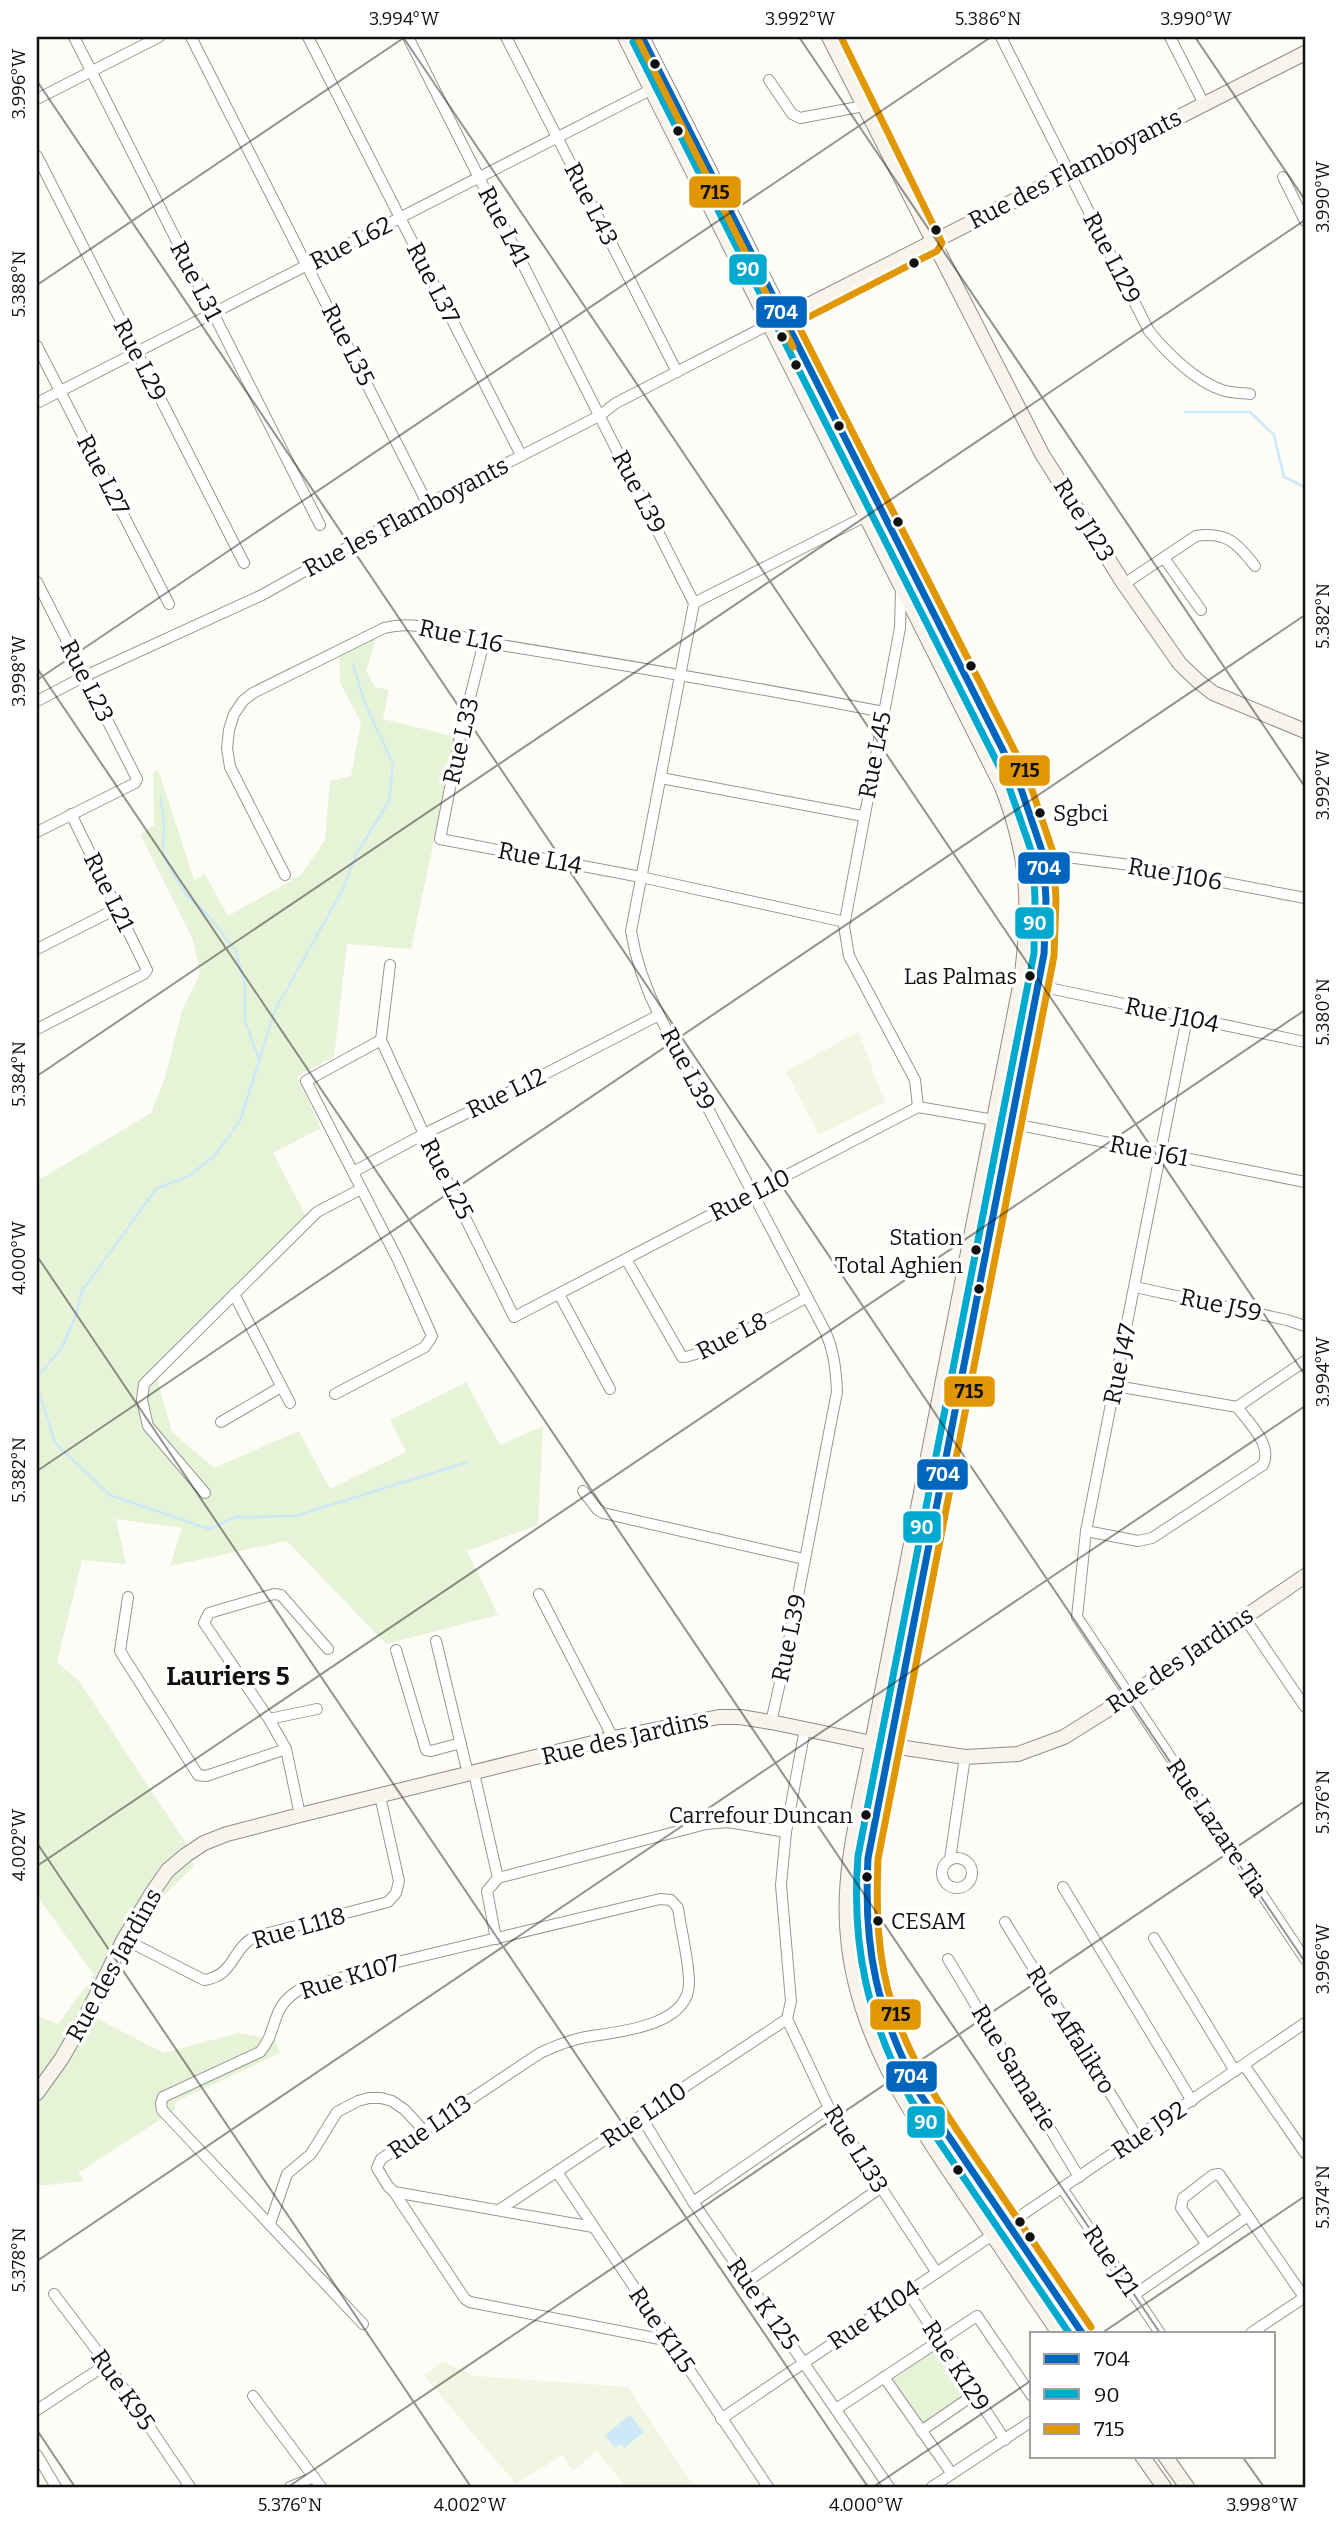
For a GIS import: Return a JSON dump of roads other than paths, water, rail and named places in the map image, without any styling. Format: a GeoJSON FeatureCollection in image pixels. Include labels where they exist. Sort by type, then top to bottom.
{"type":"FeatureCollection","features":[{"type":"Feature","properties":{"kind":"main road"},"geometry":{"type":"LineString","coordinates":[[625,37],[1018,780],[1043,854],[1046,931],[1039,986],[868,1858],[866,1936],[880,2008],[904,2065],[920,2094],[1081,2332]]}},
{"type":"Feature","properties":{"kind":"main road"},"geometry":{"type":"LineString","coordinates":[[642,37],[866,516],[1002,787],[1024,855],[1027,898],[1025,953],[851,1856],[847,1894],[848,1939],[864,2013],[889,2075],[945,2166],[1058,2332]]}},
{"type":"Feature","properties":{"kind":"main road","name":"Rue J123"},"geometry":{"type":"LineString","coordinates":[[829,37],[1042,454],[1124,584],[1180,664],[1199,682],[1213,693],[1305,731]]}},
{"type":"Feature","properties":{"kind":"main road","name":"Rue des Flamboyants"},"geometry":{"type":"LineString","coordinates":[[777,321],[1305,52]]}},
{"type":"Feature","properties":{"kind":"main road","name":"Rue des Jardins"},"geometry":{"type":"LineString","coordinates":[[37,2093],[62,2058],[124,1939],[154,1890],[168,1870],[204,1843],[227,1834],[300,1815],[613,1738],[719,1717],[771,1722],[872,1743],[965,1758],[1018,1754],[1048,1745],[1128,1697],[1305,1576]]}},
{"type":"Feature","properties":{"kind":"main road"},"geometry":{"type":"LineString","coordinates":[[1143,2458],[1164,2487]]}},
{"type":"Feature","properties":{"kind":"main road"},"geometry":{"type":"LineString","coordinates":[[1166,2458],[1187,2487]]}},
{"type":"Feature","properties":{"kind":"street","name":"Rue L31"},"geometry":{"type":"LineString","coordinates":[[74,37],[320,525]]}},
{"type":"Feature","properties":{"kind":"street"},"geometry":{"type":"LineString","coordinates":[[37,99],[159,37]]}},
{"type":"Feature","properties":{"kind":"street","name":"Rue L35"},"geometry":{"type":"LineString","coordinates":[[191,37],[428,503]]}},
{"type":"Feature","properties":{"kind":"street","name":"Rue L37"},"geometry":{"type":"LineString","coordinates":[[308,37],[521,455]]}},
{"type":"Feature","properties":{"kind":"street","name":"Rue L41"},"geometry":{"type":"LineString","coordinates":[[408,37],[599,416]]}},
{"type":"Feature","properties":{"kind":"street","name":"Rue L43"},"geometry":{"type":"LineString","coordinates":[[506,37],[677,372]]}},
{"type":"Feature","properties":{"kind":"street","name":"Rue L129"},"geometry":{"type":"LineString","coordinates":[[1001,37],[1149,331],[1171,357],[1199,376],[1222,390],[1250,394]]}},
{"type":"Feature","properties":{"kind":"street"},"geometry":{"type":"LineString","coordinates":[[1170,37],[1204,104]]}},
{"type":"Feature","properties":{"kind":"street"},"geometry":{"type":"LineString","coordinates":[[769,80],[792,114],[800,118],[864,106]]}},
{"type":"Feature","properties":{"kind":"street","name":"Rue L62"},"geometry":{"type":"LineString","coordinates":[[37,403],[665,82]]}},
{"type":"Feature","properties":{"kind":"street","name":"Rue L29"},"geometry":{"type":"LineString","coordinates":[[37,156],[244,563]]}},
{"type":"Feature","properties":{"kind":"street"},"geometry":{"type":"LineString","coordinates":[[1283,177],[1305,221]]}},
{"type":"Feature","properties":{"kind":"street","name":"Rue les Flamboyants"},"geometry":{"type":"LineString","coordinates":[[37,701],[85,676],[262,595],[428,503],[777,321]]}},
{"type":"Feature","properties":{"kind":"street","name":"Rue L27"},"geometry":{"type":"LineString","coordinates":[[37,346],[169,604]]}},
{"type":"Feature","properties":{"kind":"street","name":"Rue L39"},"geometry":{"type":"LineString","coordinates":[[599,416],[694,603],[631,931],[639,971],[659,1015],[754,1192],[831,1344],[836,1368],[837,1392],[793,1628],[771,1722]]}},
{"type":"Feature","properties":{"kind":"street"},"geometry":{"type":"LineString","coordinates":[[694,603],[866,516]]}},
{"type":"Feature","properties":{"kind":"street"},"geometry":{"type":"LineString","coordinates":[[1124,584],[1196,536],[1206,534],[1224,537],[1237,544],[1255,566]]}},
{"type":"Feature","properties":{"kind":"street"},"geometry":{"type":"LineString","coordinates":[[1164,558],[1201,610]]}},
{"type":"Feature","properties":{"kind":"street","name":"Rue L23"},"geometry":{"type":"LineString","coordinates":[[37,582],[137,779],[135,783],[71,814]]}},
{"type":"Feature","properties":{"kind":"street","name":"Rue L45"},"geometry":{"type":"LineString","coordinates":[[845,924],[900,628],[900,583]]}},
{"type":"Feature","properties":{"kind":"street","name":"Rue L16"},"geometry":{"type":"LineString","coordinates":[[285,876],[230,767],[227,748],[234,714],[253,693],[369,634],[399,624],[420,624],[484,642],[884,712]]}},
{"type":"Feature","properties":{"kind":"street","name":"Rue L33"},"geometry":{"type":"LineString","coordinates":[[440,839],[460,737],[484,642]]}},
{"type":"Feature","properties":{"kind":"street"},"geometry":{"type":"LineString","coordinates":[[661,778],[863,816]]}},
{"type":"Feature","properties":{"kind":"street"},"geometry":{"type":"LineString","coordinates":[[37,832],[71,814]]}},
{"type":"Feature","properties":{"kind":"street","name":"Rue L21"},"geometry":{"type":"LineString","coordinates":[[37,1029],[144,974],[147,970],[71,814]]}},
{"type":"Feature","properties":{"kind":"street","name":"Rue L14"},"geometry":{"type":"LineString","coordinates":[[440,839],[641,877],[845,924]]}},
{"type":"Feature","properties":{"kind":"street","name":"Rue J106"},"geometry":{"type":"LineString","coordinates":[[1043,854],[1138,866],[1305,898]]}},
{"type":"Feature","properties":{"kind":"street"},"geometry":{"type":"LineString","coordinates":[[37,949],[118,908]]}},
{"type":"Feature","properties":{"kind":"street"},"geometry":{"type":"LineString","coordinates":[[845,924],[849,956],[915,1080],[918,1107],[994,1120]]}},
{"type":"Feature","properties":{"kind":"street"},"geometry":{"type":"LineString","coordinates":[[335,1394],[425,1347],[432,1336],[398,1260],[306,1081],[381,1040],[390,965]]}},
{"type":"Feature","properties":{"kind":"street","name":"Rue J104"},"geometry":{"type":"LineString","coordinates":[[1039,986],[1305,1042]]}},
{"type":"Feature","properties":{"kind":"street","name":"Rue L12"},"geometry":{"type":"LineString","coordinates":[[353,1172],[659,1015]]}},
{"type":"Feature","properties":{"kind":"street","name":"Rue J47"},"geometry":{"type":"LineString","coordinates":[[1128,1697],[1077,1617],[1086,1531],[1187,1018]]}},
{"type":"Feature","properties":{"kind":"street","name":"Rue L25"},"geometry":{"type":"LineString","coordinates":[[381,1040],[514,1317]]}},
{"type":"Feature","properties":{"kind":"street","name":"Rue L10"},"geometry":{"type":"LineString","coordinates":[[514,1317],[918,1107]]}},
{"type":"Feature","properties":{"kind":"street","name":"Rue J61"},"geometry":{"type":"LineString","coordinates":[[994,1120],[1305,1182]]}},
{"type":"Feature","properties":{"kind":"street"},"geometry":{"type":"LineString","coordinates":[[205,1493],[148,1426],[142,1399],[144,1384],[317,1212],[361,1189]]}},
{"type":"Feature","properties":{"kind":"street","name":"Rue L8"},"geometry":{"type":"LineString","coordinates":[[626,1259],[682,1357],[687,1358],[712,1347],[807,1297]]}},
{"type":"Feature","properties":{"kind":"street","name":"Rue J59"},"geometry":{"type":"LineString","coordinates":[[1135,1287],[1305,1326]]}},
{"type":"Feature","properties":{"kind":"street"},"geometry":{"type":"LineString","coordinates":[[234,1294],[290,1403]]}},
{"type":"Feature","properties":{"kind":"street"},"geometry":{"type":"LineString","coordinates":[[559,1294],[610,1389]]}},
{"type":"Feature","properties":{"kind":"street"},"geometry":{"type":"LineString","coordinates":[[1237,1407],[1305,1361]]}},
{"type":"Feature","properties":{"kind":"street"},"geometry":{"type":"LineString","coordinates":[[1086,1531],[1138,1541],[1152,1538],[1263,1465],[1267,1448],[1237,1407],[1116,1385]]}},
{"type":"Feature","properties":{"kind":"street"},"geometry":{"type":"LineString","coordinates":[[221,1422],[281,1387]]}},
{"type":"Feature","properties":{"kind":"street"},"geometry":{"type":"LineString","coordinates":[[583,1492],[603,1513],[804,1559]]}},
{"type":"Feature","properties":{"kind":"street"},"geometry":{"type":"LineString","coordinates":[[300,1815],[286,1749],[269,1719],[204,1623],[205,1618],[209,1614],[274,1594],[281,1595],[328,1649]]}},
{"type":"Feature","properties":{"kind":"street"},"geometry":{"type":"LineString","coordinates":[[538,1594],[613,1738]]}},
{"type":"Feature","properties":{"kind":"street"},"geometry":{"type":"LineString","coordinates":[[128,1597],[120,1651],[198,1774],[206,1776],[286,1749]]}},
{"type":"Feature","properties":{"kind":"street"},"geometry":{"type":"LineString","coordinates":[[1244,1617],[1305,1707]]}},
{"type":"Feature","properties":{"kind":"street"},"geometry":{"type":"LineString","coordinates":[[436,1641],[498,1878]]}},
{"type":"Feature","properties":{"kind":"street"},"geometry":{"type":"LineString","coordinates":[[396,1650],[426,1750],[461,1743]]}},
{"type":"Feature","properties":{"kind":"street","name":"Rue Lazare Tia"},"geometry":{"type":"LineString","coordinates":[[1128,1697],[1305,1959]]}},
{"type":"Feature","properties":{"kind":"street"},"geometry":{"type":"LineString","coordinates":[[269,1719],[317,1709]]}},
{"type":"Feature","properties":{"kind":"street"},"geometry":{"type":"LineString","coordinates":[[787,2019],[791,2001],[781,1885],[786,1832],[805,1729]]}},
{"type":"Feature","properties":{"kind":"street"},"geometry":{"type":"LineString","coordinates":[[950,1859],[965,1758]]}},
{"type":"Feature","properties":{"kind":"street","name":"Rue L118"},"geometry":{"type":"LineString","coordinates":[[124,1939],[204,1980],[215,1978],[227,1970],[244,1943],[254,1937],[388,1902],[396,1893],[399,1881],[380,1796]]}},
{"type":"Feature","properties":{"kind":"street"},"geometry":{"type":"LineString","coordinates":[[496,1939],[487,1891],[498,1878],[706,1824],[728,1822],[786,1832]]}},
{"type":"Feature","properties":{"kind":"street"},"geometry":{"type":"LineString","coordinates":[[1063,1888],[1192,2101]]}},
{"type":"Feature","properties":{"kind":"street","name":"Rue K107"},"geometry":{"type":"LineString","coordinates":[[363,2324],[162,2110],[160,2103],[163,2097],[260,2052],[266,2046],[280,2005],[299,1990],[385,1965],[660,1899],[671,1900]]}},
{"type":"Feature","properties":{"kind":"street","name":"Rue L113"},"geometry":{"type":"LineString","coordinates":[[670,2341],[470,2302],[460,2294],[377,2168],[378,2163],[540,2053],[585,2038],[642,2028],[666,2016],[682,2003],[689,1984],[678,1908],[671,1900]]}},
{"type":"Feature","properties":{"kind":"street","name":"Rue Affalikro"},"geometry":{"type":"LineString","coordinates":[[1005,1922],[1137,2137]]}},
{"type":"Feature","properties":{"kind":"street"},"geometry":{"type":"LineString","coordinates":[[1154,1938],[1240,2068],[1305,2153]]}},
{"type":"Feature","properties":{"kind":"street","name":"Rue Samarie"},"geometry":{"type":"LineString","coordinates":[[948,1959],[1079,2177]]}},
{"type":"Feature","properties":{"kind":"street","name":"Rue L133"},"geometry":{"type":"LineString","coordinates":[[787,2019],[829,2108],[937,2273]]}},
{"type":"Feature","properties":{"kind":"street","name":"Rue L110"},"geometry":{"type":"LineString","coordinates":[[499,2210],[642,2118],[787,2019]]}},
{"type":"Feature","properties":{"kind":"street","name":"Rue J92"},"geometry":{"type":"LineString","coordinates":[[992,2235],[1305,2023]]}},
{"type":"Feature","properties":{"kind":"street"},"geometry":{"type":"LineString","coordinates":[[270,2224],[287,2174],[311,2154],[330,2119],[337,2112],[358,2101],[381,2098],[405,2110],[424,2131]]}},
{"type":"Feature","properties":{"kind":"street"},"geometry":{"type":"LineString","coordinates":[[693,2202],[829,2108]]}},
{"type":"Feature","properties":{"kind":"street","name":"Rue K 125"},"geometry":{"type":"LineString","coordinates":[[642,2118],[693,2202],[889,2487]]}},
{"type":"Feature","properties":{"kind":"street","name":"Rue K115"},"geometry":{"type":"LineString","coordinates":[[557,2172],[768,2487]]}},
{"type":"Feature","properties":{"kind":"street"},"geometry":{"type":"LineString","coordinates":[[1207,2245],[1181,2208],[1181,2203],[1183,2198],[1213,2175],[1219,2174],[1305,2297],[1252,2332]]}},
{"type":"Feature","properties":{"kind":"street"},"geometry":{"type":"LineString","coordinates":[[748,2281],[880,2188]]}},
{"type":"Feature","properties":{"kind":"street","name":"Rue J21"},"geometry":{"type":"LineString","coordinates":[[1062,2188],[1159,2332]]}},
{"type":"Feature","properties":{"kind":"street"},"geometry":{"type":"LineString","coordinates":[[394,2192],[593,2227]]}},
{"type":"Feature","properties":{"kind":"street"},"geometry":{"type":"LineString","coordinates":[[1134,2295],[1248,2216]]}},
{"type":"Feature","properties":{"kind":"street","name":"Rue K104"},"geometry":{"type":"LineString","coordinates":[[722,2419],[992,2235]]}},
{"type":"Feature","properties":{"kind":"street","name":"Rue K129"},"geometry":{"type":"LineString","coordinates":[[908,2292],[1005,2440]]}},
{"type":"Feature","properties":{"kind":"street","name":"Rue K95"},"geometry":{"type":"LineString","coordinates":[[54,2294],[107,2364],[191,2487]]}},
{"type":"Feature","properties":{"kind":"street"},"geometry":{"type":"LineString","coordinates":[[836,2409],[977,2316],[981,2318],[1030,2393]]}},
{"type":"Feature","properties":{"kind":"street"},"geometry":{"type":"LineString","coordinates":[[37,2410],[107,2364]]}},
{"type":"Feature","properties":{"kind":"street"},"geometry":{"type":"LineString","coordinates":[[884,2377],[951,2474]]}},
{"type":"Feature","properties":{"kind":"street"},"geometry":{"type":"LineString","coordinates":[[921,2431],[975,2394]]}},
{"type":"Feature","properties":{"kind":"street"},"geometry":{"type":"LineString","coordinates":[[253,2396],[321,2487]]}},
{"type":"Feature","properties":{"kind":"street"},"geometry":{"type":"LineString","coordinates":[[932,2487],[1030,2422]]}},
{"type":"Feature","properties":{"kind":"street"},"geometry":{"type":"LineString","coordinates":[[37,2455],[56,2487]]}},
{"type":"Feature","properties":{"kind":"street"},"geometry":{"type":"LineString","coordinates":[[1153,2471],[1158,2487]]}},
{"type":"Feature","properties":{"kind":"street"},"geometry":{"type":"LineString","coordinates":[[290,2487],[314,2477]]}},
{"type":"Feature","properties":{"kind":"water"},"geometry":{"type":"Polygon","coordinates":[[[630,2415],[644,2432],[624,2448],[621,2444],[614,2447],[605,2435],[630,2415]]]}},
{"type":"Feature","properties":{"kind":"waterway"},"geometry":{"type":"LineString","coordinates":[[1185,412],[1250,412],[1274,435],[1284,477],[1305,487]]}},
{"type":"Feature","properties":{"kind":"waterway"},"geometry":{"type":"LineString","coordinates":[[37,1378],[62,1347],[76,1315],[82,1291],[156,1189],[189,1176],[215,1155],[240,1121],[275,1010],[342,891],[357,853],[389,801],[393,764],[364,701],[353,664]]}},
{"type":"Feature","properties":{"kind":"waterway"},"geometry":{"type":"LineString","coordinates":[[161,799],[163,854],[185,894],[207,914],[236,951],[245,986],[245,1021],[259,1060]]}},
{"type":"Feature","properties":{"kind":"waterway"},"geometry":{"type":"LineString","coordinates":[[37,1385],[55,1443],[110,1495],[209,1529],[236,1517],[295,1516],[468,1462]]}},
{"type":"Feature","properties":{"kind":"place","name":"Sgbci"},"geometry":{"type":"Point","coordinates":[1040,813]}},
{"type":"Feature","properties":{"kind":"place","name":"Las Palmas"},"geometry":{"type":"Point","coordinates":[1030,976]}},
{"type":"Feature","properties":{"kind":"place","name":"Station Total Aghien"},"geometry":{"type":"Point","coordinates":[976,1250]}},
{"type":"Feature","properties":{"kind":"place","name":"Carrefour Duncan"},"geometry":{"type":"Point","coordinates":[866,1815]}},
{"type":"Feature","properties":{"kind":"place","name":"CESAM"},"geometry":{"type":"Point","coordinates":[878,1921]}},
{"type":"Feature","properties":{"kind":"district","name":"Lauriers 5"},"geometry":{"type":"Point","coordinates":[228,1676]}}]}
